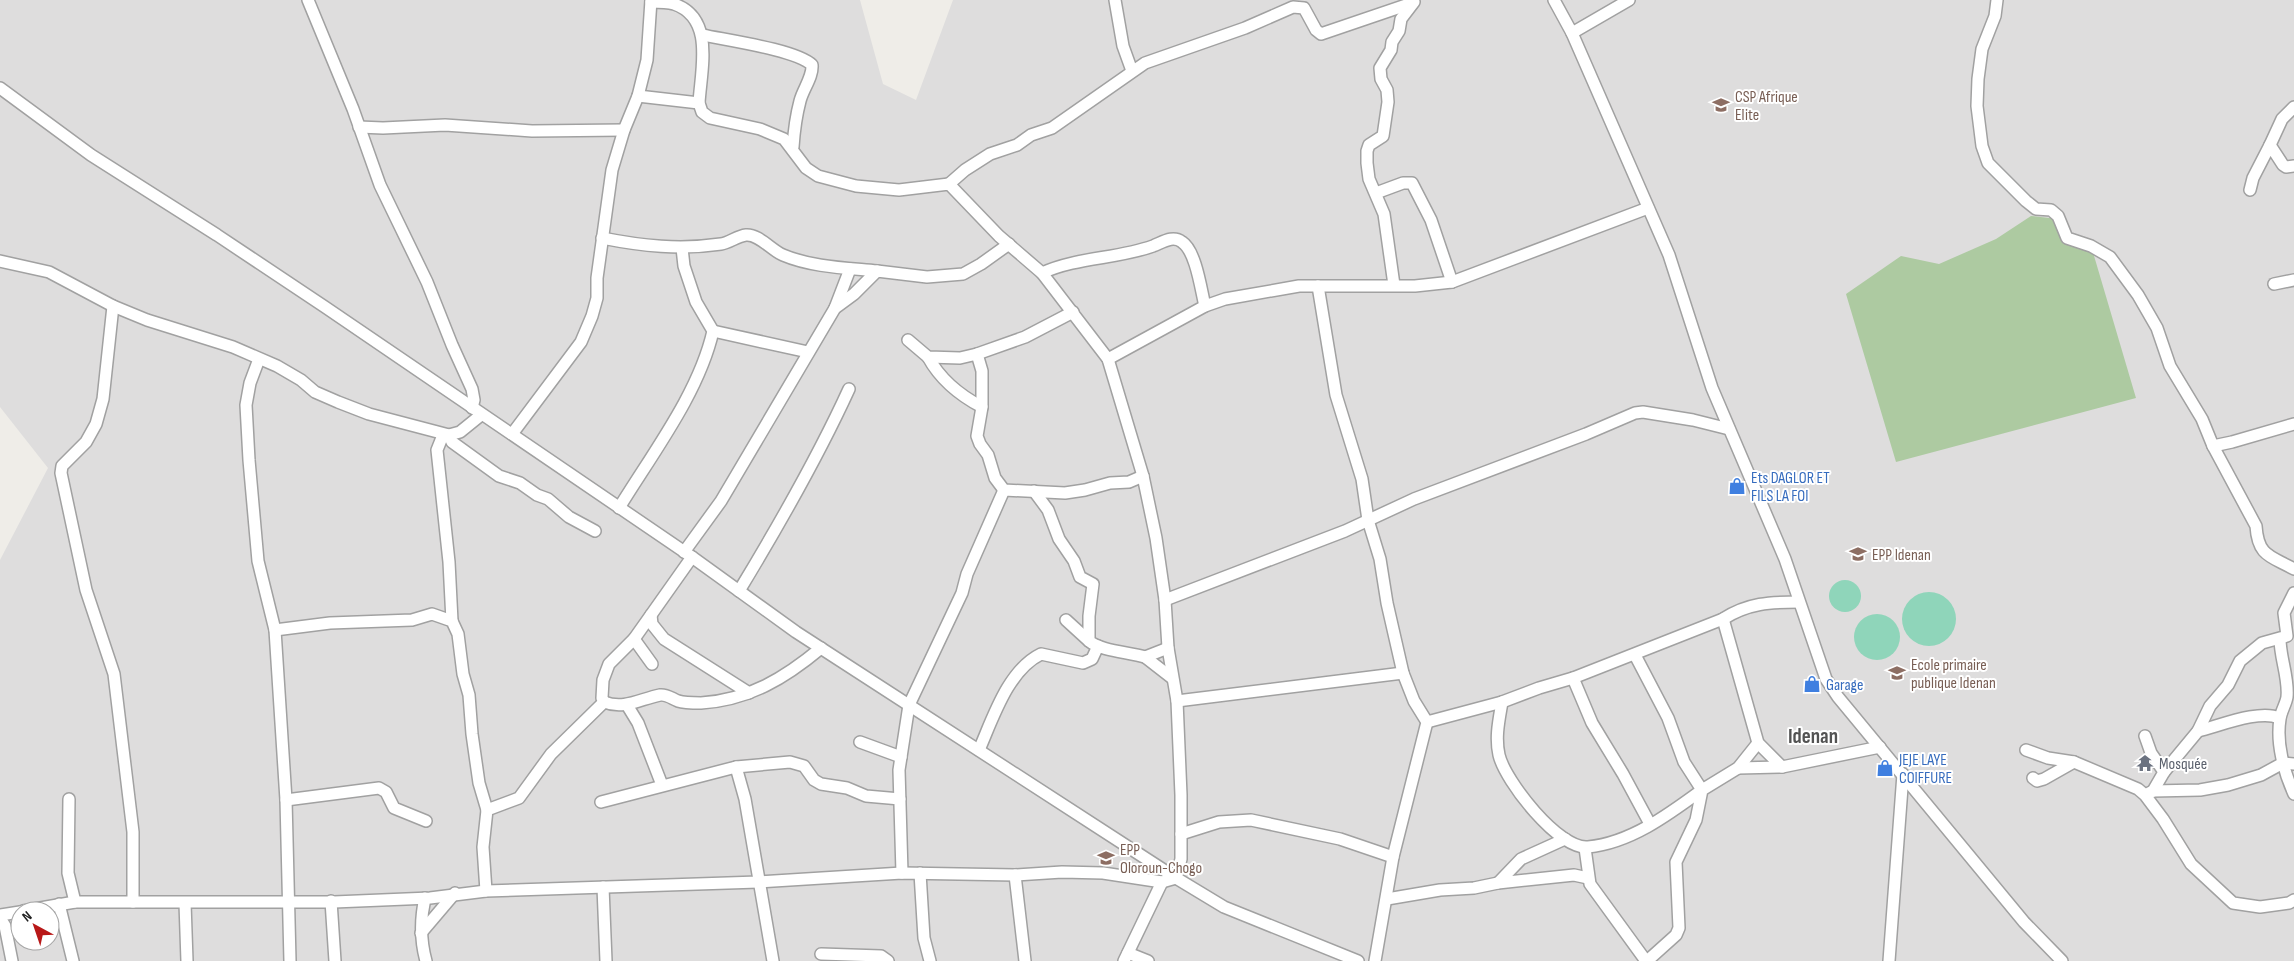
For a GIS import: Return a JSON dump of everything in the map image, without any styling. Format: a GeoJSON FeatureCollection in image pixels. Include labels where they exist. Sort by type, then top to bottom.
{"type":"FeatureCollection","features":[{"type":"Feature","properties":{"kind":"street"},"geometry":{"type":"LineString","coordinates":[[308,0],[339,71],[380,185],[427,282],[472,389],[477,412]]}},
{"type":"Feature","properties":{"kind":"street"},"geometry":{"type":"LineString","coordinates":[[1115,0],[1123,46],[1132,71]]}},
{"type":"Feature","properties":{"kind":"street"},"geometry":{"type":"LineString","coordinates":[[1554,0],[1572,34],[1669,255],[1696,344],[1785,559],[1826,679],[1880,748],[2024,922],[2062,961]]}},
{"type":"Feature","properties":{"kind":"street"},"geometry":{"type":"LineString","coordinates":[[1572,34],[1629,0]]}},
{"type":"Feature","properties":{"kind":"street"},"geometry":{"type":"LineString","coordinates":[[1997,0],[1995,16],[1982,50],[1978,78],[1977,106],[1982,146],[1988,163],[2036,209],[2051,210],[2058,216],[2067,238],[2091,246],[2110,257],[2114,266],[2134,290],[2158,328],[2170,366],[2202,419],[2213,446],[2256,526],[2257,540],[2261,550],[2270,558],[2294,569]]}},
{"type":"Feature","properties":{"kind":"street"},"geometry":{"type":"LineString","coordinates":[[512,434],[581,342],[592,316],[597,298],[597,278],[612,170],[624,130],[638,96],[647,60],[651,1],[673,4],[696,18],[703,35],[699,103],[702,112],[710,118],[760,129],[784,139],[806,168],[818,176],[856,186],[899,190],[949,184],[965,170],[990,154],[1017,145],[1031,136],[1052,128],[1132,71],[1157,58],[1245,28],[1293,7],[1304,8],[1316,30],[1321,34],[1415,1]]}},
{"type":"Feature","properties":{"kind":"street"},"geometry":{"type":"LineString","coordinates":[[1394,285],[1384,214],[1369,179],[1367,151],[1369,146],[1383,136],[1384,131],[1388,102],[1387,90],[1381,79],[1380,68],[1391,50],[1392,42],[1399,31],[1402,19],[1415,1]]}},
{"type":"Feature","properties":{"kind":"street"},"geometry":{"type":"LineString","coordinates":[[703,35],[781,52],[808,60],[812,65],[813,72],[804,87],[796,119],[792,148]]}},
{"type":"Feature","properties":{"kind":"street"},"geometry":{"type":"LineString","coordinates":[[0,88],[91,155],[217,235],[512,434],[821,648],[1176,878],[1224,906],[1334,957],[1358,961]]}},
{"type":"Feature","properties":{"kind":"street"},"geometry":{"type":"LineString","coordinates":[[638,96],[699,103]]}},
{"type":"Feature","properties":{"kind":"street"},"geometry":{"type":"LineString","coordinates":[[2250,190],[2253,178],[2282,119],[2294,107]]}},
{"type":"Feature","properties":{"kind":"street"},"geometry":{"type":"LineString","coordinates":[[359,127],[383,128],[445,125],[540,131],[624,130]]}},
{"type":"Feature","properties":{"kind":"street"},"geometry":{"type":"LineString","coordinates":[[2270,145],[2283,165],[2286,167],[2294,166]]}},
{"type":"Feature","properties":{"kind":"street"},"geometry":{"type":"LineString","coordinates":[[1376,193],[1403,183],[1410,182],[1413,185],[1431,220],[1452,282]]}},
{"type":"Feature","properties":{"kind":"street"},"geometry":{"type":"LineString","coordinates":[[949,184],[1009,244],[1042,273],[1108,359],[1143,476],[1156,538],[1165,600],[1168,648],[1177,701],[1181,860],[1176,878]]}},
{"type":"Feature","properties":{"kind":"street"},"geometry":{"type":"LineString","coordinates":[[1108,359],[1205,306],[1225,300],[1299,286],[1415,286],[1452,282],[1648,208]]}},
{"type":"Feature","properties":{"kind":"street"},"geometry":{"type":"LineString","coordinates":[[602,238],[643,246],[682,248],[723,244],[746,235],[755,237],[783,255],[815,264],[927,276],[963,274],[982,264],[1009,244]]}},
{"type":"Feature","properties":{"kind":"street"},"geometry":{"type":"LineString","coordinates":[[1042,273],[1066,264],[1142,250],[1168,239],[1176,239],[1182,242],[1191,254],[1205,306]]}},
{"type":"Feature","properties":{"kind":"street"},"geometry":{"type":"LineString","coordinates":[[619,508],[693,385],[713,331],[696,302],[684,266],[682,248]]}},
{"type":"Feature","properties":{"kind":"street"},"geometry":{"type":"LineString","coordinates":[[0,261],[49,272],[113,306],[148,320],[233,347],[277,366],[301,380],[315,392],[369,414],[413,424],[446,435],[460,432],[477,412]]}},
{"type":"Feature","properties":{"kind":"street"},"geometry":{"type":"LineString","coordinates":[[604,702],[602,698],[606,672],[610,664],[634,638],[651,615],[721,501],[835,308],[850,268]]}},
{"type":"Feature","properties":{"kind":"street"},"geometry":{"type":"LineString","coordinates":[[835,308],[854,294],[877,272]]}},
{"type":"Feature","properties":{"kind":"street"},"geometry":{"type":"LineString","coordinates":[[2274,284],[2294,280]]}},
{"type":"Feature","properties":{"kind":"street"},"geometry":{"type":"LineString","coordinates":[[1318,286],[1336,395],[1362,479],[1368,520],[1380,559],[1386,603],[1403,673],[1414,701],[1427,722],[1393,857],[1375,961]]}},
{"type":"Feature","properties":{"kind":"street"},"geometry":{"type":"LineString","coordinates":[[113,306],[103,399],[96,424],[86,442],[62,466],[61,473],[86,590],[114,674],[133,832],[133,902]]}},
{"type":"Feature","properties":{"kind":"street"},"geometry":{"type":"LineString","coordinates":[[928,358],[960,358],[977,354],[1025,337],[1073,312]]}},
{"type":"Feature","properties":{"kind":"street"},"geometry":{"type":"LineString","coordinates":[[713,331],[808,352]]}},
{"type":"Feature","properties":{"kind":"street"},"geometry":{"type":"LineString","coordinates":[[908,340],[928,358],[946,381],[965,397],[982,407]]}},
{"type":"Feature","properties":{"kind":"street"},"geometry":{"type":"LineString","coordinates":[[977,354],[982,371],[982,407],[977,436],[988,455],[995,478],[1004,490]]}},
{"type":"Feature","properties":{"kind":"street"},"geometry":{"type":"LineString","coordinates":[[259,359],[250,383],[246,405],[258,561],[274,630],[286,800],[290,961]]}},
{"type":"Feature","properties":{"kind":"street"},"geometry":{"type":"LineString","coordinates":[[739,591],[798,493],[849,389]]}},
{"type":"Feature","properties":{"kind":"street"},"geometry":{"type":"LineString","coordinates":[[1165,600],[1337,534],[1414,499],[1586,434],[1635,413],[1643,412],[1670,416],[1730,429]]}},
{"type":"Feature","properties":{"kind":"street"},"geometry":{"type":"LineString","coordinates":[[2213,446],[2294,424]]}},
{"type":"Feature","properties":{"kind":"street"},"geometry":{"type":"LineString","coordinates":[[446,435],[452,442],[499,476],[520,483],[537,495],[548,499],[569,517],[595,531]]}},
{"type":"Feature","properties":{"kind":"street"},"geometry":{"type":"LineString","coordinates":[[446,435],[437,450],[449,562],[452,621],[458,634],[463,674],[469,695],[478,773],[487,810],[483,847],[486,891]]}},
{"type":"Feature","properties":{"kind":"street"},"geometry":{"type":"LineString","coordinates":[[1004,490],[1065,492],[1085,490],[1143,476]]}},
{"type":"Feature","properties":{"kind":"street"},"geometry":{"type":"LineString","coordinates":[[902,873],[899,770],[909,705],[962,593],[967,574],[1004,490]]}},
{"type":"Feature","properties":{"kind":"street"},"geometry":{"type":"LineString","coordinates":[[979,750],[1002,696],[1027,663],[1041,654],[1083,663],[1092,659],[1093,644],[1089,616],[1093,584],[1080,577],[1074,561],[1059,539],[1048,510],[1034,490]]}},
{"type":"Feature","properties":{"kind":"street"},"geometry":{"type":"LineString","coordinates":[[2149,793],[2198,730],[2210,706],[2228,685],[2240,661],[2262,643],[2287,636],[2284,613],[2294,593]]}},
{"type":"Feature","properties":{"kind":"street"},"geometry":{"type":"LineString","coordinates":[[1427,722],[1502,702],[1573,678],[1724,619],[1738,609],[1756,604],[1799,602]]}},
{"type":"Feature","properties":{"kind":"street"},"geometry":{"type":"LineString","coordinates":[[274,630],[330,623],[412,620],[432,614],[452,621]]}},
{"type":"Feature","properties":{"kind":"street"},"geometry":{"type":"LineString","coordinates":[[651,615],[652,624],[664,639],[749,693]]}},
{"type":"Feature","properties":{"kind":"street"},"geometry":{"type":"LineString","coordinates":[[1724,619],[1758,744],[1782,767]]}},
{"type":"Feature","properties":{"kind":"street"},"geometry":{"type":"LineString","coordinates":[[1066,620],[1093,644],[1145,657],[1172,678]]}},
{"type":"Feature","properties":{"kind":"street"},"geometry":{"type":"LineString","coordinates":[[634,638],[652,664]]}},
{"type":"Feature","properties":{"kind":"street"},"geometry":{"type":"LineString","coordinates":[[2280,639],[2280,655],[2284,668],[2287,696],[2280,718],[2280,743],[2289,764],[2294,794]]}},
{"type":"Feature","properties":{"kind":"street"},"geometry":{"type":"LineString","coordinates":[[604,702],[627,706],[661,695],[679,702],[700,703],[726,700],[749,693],[792,672],[821,648]]}},
{"type":"Feature","properties":{"kind":"street"},"geometry":{"type":"LineString","coordinates":[[1145,657],[1168,648]]}},
{"type":"Feature","properties":{"kind":"street"},"geometry":{"type":"LineString","coordinates":[[1585,848],[1588,878],[1647,961],[1676,935],[1679,928],[1676,862],[1696,820],[1702,790],[1684,762],[1668,718],[1635,655]]}},
{"type":"Feature","properties":{"kind":"street"},"geometry":{"type":"LineString","coordinates":[[1177,701],[1403,673]]}},
{"type":"Feature","properties":{"kind":"street"},"geometry":{"type":"LineString","coordinates":[[1573,678],[1592,723],[1624,774],[1650,824]]}},
{"type":"Feature","properties":{"kind":"street"},"geometry":{"type":"LineString","coordinates":[[487,810],[520,798],[551,754],[604,702]]}},
{"type":"Feature","properties":{"kind":"street"},"geometry":{"type":"LineString","coordinates":[[1502,702],[1498,742],[1500,757],[1506,772],[1535,814],[1565,839],[1585,848],[1633,835],[1738,768],[1758,744]]}},
{"type":"Feature","properties":{"kind":"street"},"geometry":{"type":"LineString","coordinates":[[627,706],[638,723],[662,785]]}},
{"type":"Feature","properties":{"kind":"street"},"geometry":{"type":"LineString","coordinates":[[2198,730],[2258,715],[2274,715],[2280,718]]}},
{"type":"Feature","properties":{"kind":"street"},"geometry":{"type":"LineString","coordinates":[[2145,736],[2152,753],[2164,772]]}},
{"type":"Feature","properties":{"kind":"street"},"geometry":{"type":"LineString","coordinates":[[860,742],[901,757]]}},
{"type":"Feature","properties":{"kind":"street"},"geometry":{"type":"LineString","coordinates":[[1738,768],[1782,767],[1880,748]]}},
{"type":"Feature","properties":{"kind":"street"},"geometry":{"type":"LineString","coordinates":[[2026,750],[2048,758],[2074,762],[2149,793],[2200,790],[2228,785],[2289,764]]}},
{"type":"Feature","properties":{"kind":"street"},"geometry":{"type":"LineString","coordinates":[[601,802],[736,767],[790,762],[808,769],[814,780],[821,784],[847,788],[866,796],[900,798]]}},
{"type":"Feature","properties":{"kind":"street"},"geometry":{"type":"LineString","coordinates":[[2033,778],[2037,781],[2044,779],[2074,762]]}},
{"type":"Feature","properties":{"kind":"street"},"geometry":{"type":"LineString","coordinates":[[736,767],[745,799],[773,961]]}},
{"type":"Feature","properties":{"kind":"street"},"geometry":{"type":"LineString","coordinates":[[1889,961],[1903,774]]}},
{"type":"Feature","properties":{"kind":"street"},"geometry":{"type":"LineString","coordinates":[[286,800],[378,788],[386,792],[394,808],[426,821]]}},
{"type":"Feature","properties":{"kind":"street"},"geometry":{"type":"LineString","coordinates":[[2149,793],[2191,864],[2233,903],[2260,907],[2289,903],[2294,900]]}},
{"type":"Feature","properties":{"kind":"street"},"geometry":{"type":"LineString","coordinates":[[69,799],[68,873],[74,902]]}},
{"type":"Feature","properties":{"kind":"street"},"geometry":{"type":"LineString","coordinates":[[1181,834],[1219,822],[1251,820],[1340,839],[1393,857]]}},
{"type":"Feature","properties":{"kind":"street"},"geometry":{"type":"LineString","coordinates":[[1498,883],[1521,859],[1565,839]]}},
{"type":"Feature","properties":{"kind":"street"},"geometry":{"type":"LineString","coordinates":[[73,961],[60,904],[74,902],[331,902],[425,898],[486,891],[758,882],[902,873],[1015,875],[1062,872],[1103,874],[1162,882],[1176,878]]}},
{"type":"Feature","properties":{"kind":"street"},"geometry":{"type":"LineString","coordinates":[[920,873],[924,938],[930,961]]}},
{"type":"Feature","properties":{"kind":"street"},"geometry":{"type":"LineString","coordinates":[[1387,899],[1574,874],[1588,878]]}},
{"type":"Feature","properties":{"kind":"street"},"geometry":{"type":"LineString","coordinates":[[1015,875],[1025,961]]}},
{"type":"Feature","properties":{"kind":"street"},"geometry":{"type":"LineString","coordinates":[[1148,961],[1126,957],[1162,882]]}},
{"type":"Feature","properties":{"kind":"street"},"geometry":{"type":"LineString","coordinates":[[602,888],[606,961]]}},
{"type":"Feature","properties":{"kind":"street"},"geometry":{"type":"LineString","coordinates":[[421,932],[455,894]]}},
{"type":"Feature","properties":{"kind":"street"},"geometry":{"type":"LineString","coordinates":[[425,898],[421,915],[421,932],[426,961]]}},
{"type":"Feature","properties":{"kind":"street"},"geometry":{"type":"LineString","coordinates":[[331,902],[335,961]]}},
{"type":"Feature","properties":{"kind":"street"},"geometry":{"type":"LineString","coordinates":[[184,903],[187,961]]}},
{"type":"Feature","properties":{"kind":"street"},"geometry":{"type":"LineString","coordinates":[[2,920],[12,961]]}},
{"type":"Feature","properties":{"kind":"street"},"geometry":{"type":"LineString","coordinates":[[821,954],[881,956],[888,961]]}},
{"type":"Feature","properties":{"kind":"shaded area"},"geometry":{"type":"Polygon","coordinates":[[[0,0],[860,0],[883,84],[916,100],[953,0],[2294,0],[2294,961],[0,961],[0,560],[48,468],[0,407],[0,0]]]}},
{"type":"Feature","properties":{"kind":"green space"},"geometry":{"type":"Polygon","coordinates":[[[2031,216],[2058,219],[2065,239],[2092,249],[2136,398],[1896,462],[1846,294],[1901,256],[1939,264],[1996,239],[2031,216]]]}},
{"type":"Feature","properties":{"kind":"green space"},"geometry":{"type":"Polygon","coordinates":[[[1845,580],[1851,581],[1856,585],[1860,590],[1860,602],[1856,607],[1851,611],[1845,612],[1839,611],[1834,607],[1830,602],[1829,596],[1830,590],[1834,585],[1839,581],[1845,580]]]}},
{"type":"Feature","properties":{"kind":"green space"},"geometry":{"type":"Polygon","coordinates":[[[1929,592],[1939,594],[1948,600],[1954,609],[1956,619],[1954,629],[1948,638],[1939,644],[1929,646],[1919,644],[1910,638],[1904,629],[1902,619],[1904,609],[1910,600],[1919,594],[1929,592]]]}},
{"type":"Feature","properties":{"kind":"green space"},"geometry":{"type":"Polygon","coordinates":[[[1877,614],[1890,618],[1896,624],[1900,637],[1896,650],[1890,656],[1877,660],[1864,656],[1858,650],[1854,637],[1858,624],[1864,618],[1877,614]]]}},
{"type":"Feature","properties":{"kind":"place","name":"CSP Afrique Elite"},"geometry":{"type":"Point","coordinates":[1721,105]}},
{"type":"Feature","properties":{"kind":"place","name":"Ets DAGLOR ET FILS LA FOI"},"geometry":{"type":"Point","coordinates":[1737,486]}},
{"type":"Feature","properties":{"kind":"place","name":"EPP Idenan"},"geometry":{"type":"Point","coordinates":[1858,554]}},
{"type":"Feature","properties":{"kind":"place","name":"Ecole primaire publique Idenan"},"geometry":{"type":"Point","coordinates":[1897,673]}},
{"type":"Feature","properties":{"kind":"place","name":"Garage"},"geometry":{"type":"Point","coordinates":[1812,684]}},
{"type":"Feature","properties":{"kind":"place","name":"Mosquée"},"geometry":{"type":"Point","coordinates":[2145,763]}},
{"type":"Feature","properties":{"kind":"place","name":"JEJE LAYE COIFFURE"},"geometry":{"type":"Point","coordinates":[1885,768]}},
{"type":"Feature","properties":{"kind":"place","name":"EPP Oloroun-Chogo"},"geometry":{"type":"Point","coordinates":[1106,858]}},
{"type":"Feature","properties":{"kind":"district","name":"Idenan"},"geometry":{"type":"Point","coordinates":[1813,736]}}]}
